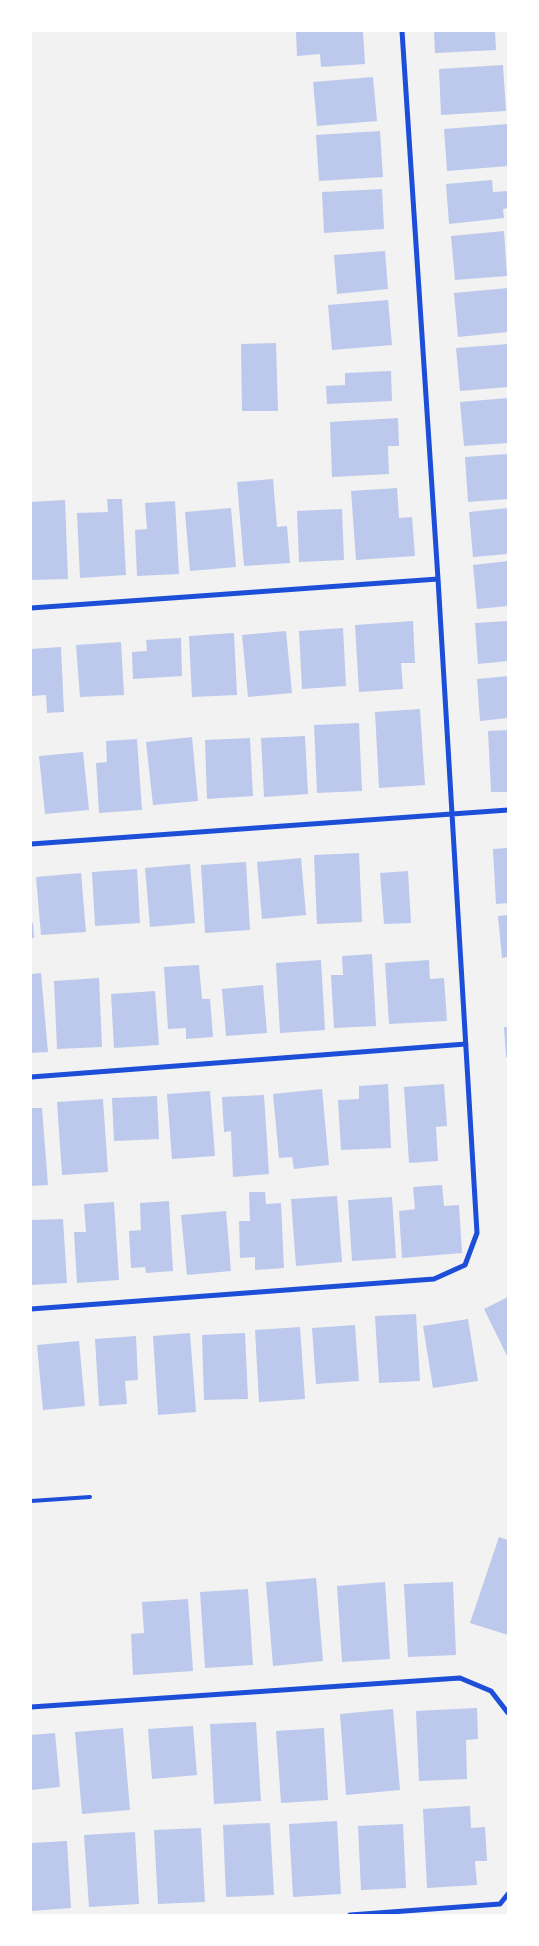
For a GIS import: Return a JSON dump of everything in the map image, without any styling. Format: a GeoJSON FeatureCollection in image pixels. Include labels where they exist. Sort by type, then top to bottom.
{"type":"FeatureCollection","features":[{"type":"Feature","properties":{"kind":"street"},"geometry":{"type":"LineString","coordinates":[[31,1309],[434,1279],[466,1265],[477,1233],[453,814],[402,31]]}},
{"type":"Feature","properties":{"kind":"street"},"geometry":{"type":"LineString","coordinates":[[31,608],[438,579]]}},
{"type":"Feature","properties":{"kind":"street"},"geometry":{"type":"LineString","coordinates":[[31,844],[508,810]]}},
{"type":"Feature","properties":{"kind":"street"},"geometry":{"type":"LineString","coordinates":[[31,1077],[466,1044]]}},
{"type":"Feature","properties":{"kind":"street"},"geometry":{"type":"LineString","coordinates":[[31,1707],[460,1678],[491,1691],[508,1713]]}},
{"type":"Feature","properties":{"kind":"street"},"geometry":{"type":"LineString","coordinates":[[350,1915],[500,1904],[508,1894]]}},
{"type":"Feature","properties":{"kind":"lane"},"geometry":{"type":"LineString","coordinates":[[31,1501],[90,1497]]}},
{"type":"Feature","properties":{"kind":"building"},"geometry":{"type":"Polygon","coordinates":[[[296,31],[363,31],[365,64],[321,67],[320,54],[297,56],[296,31]]]}},
{"type":"Feature","properties":{"kind":"building"},"geometry":{"type":"Polygon","coordinates":[[[434,31],[495,31],[496,50],[435,53],[434,31]]]}},
{"type":"Feature","properties":{"kind":"building"},"geometry":{"type":"Polygon","coordinates":[[[503,65],[506,111],[441,115],[439,69],[503,65]]]}},
{"type":"Feature","properties":{"kind":"building"},"geometry":{"type":"Polygon","coordinates":[[[373,77],[377,121],[317,126],[313,82],[373,77]]]}},
{"type":"Feature","properties":{"kind":"building"},"geometry":{"type":"Polygon","coordinates":[[[508,124],[508,166],[447,171],[444,129],[508,124]]]}},
{"type":"Feature","properties":{"kind":"building"},"geometry":{"type":"Polygon","coordinates":[[[380,131],[383,177],[319,181],[316,135],[380,131]]]}},
{"type":"Feature","properties":{"kind":"building"},"geometry":{"type":"Polygon","coordinates":[[[492,180],[493,192],[508,191],[508,208],[503,209],[504,218],[449,224],[446,184],[492,180]]]}},
{"type":"Feature","properties":{"kind":"building"},"geometry":{"type":"Polygon","coordinates":[[[382,189],[384,229],[324,233],[322,192],[382,189]]]}},
{"type":"Feature","properties":{"kind":"building"},"geometry":{"type":"Polygon","coordinates":[[[504,231],[507,276],[455,280],[451,236],[504,231]]]}},
{"type":"Feature","properties":{"kind":"building"},"geometry":{"type":"Polygon","coordinates":[[[385,251],[388,289],[337,294],[334,255],[385,251]]]}},
{"type":"Feature","properties":{"kind":"building"},"geometry":{"type":"Polygon","coordinates":[[[508,288],[508,332],[458,337],[454,293],[508,288]]]}},
{"type":"Feature","properties":{"kind":"building"},"geometry":{"type":"Polygon","coordinates":[[[388,300],[392,345],[332,350],[328,305],[388,300]]]}},
{"type":"Feature","properties":{"kind":"building"},"geometry":{"type":"Polygon","coordinates":[[[276,343],[278,411],[242,411],[241,344],[276,343]]]}},
{"type":"Feature","properties":{"kind":"building"},"geometry":{"type":"Polygon","coordinates":[[[508,344],[508,387],[460,391],[456,348],[508,344]]]}},
{"type":"Feature","properties":{"kind":"building"},"geometry":{"type":"Polygon","coordinates":[[[391,371],[392,401],[327,404],[326,386],[345,385],[345,373],[391,371]]]}},
{"type":"Feature","properties":{"kind":"building"},"geometry":{"type":"Polygon","coordinates":[[[508,398],[508,443],[464,446],[460,402],[508,398]]]}},
{"type":"Feature","properties":{"kind":"building"},"geometry":{"type":"Polygon","coordinates":[[[398,418],[399,446],[388,446],[389,474],[332,477],[330,422],[398,418]]]}},
{"type":"Feature","properties":{"kind":"building"},"geometry":{"type":"Polygon","coordinates":[[[508,454],[508,499],[468,502],[465,457],[508,454]]]}},
{"type":"Feature","properties":{"kind":"building"},"geometry":{"type":"Polygon","coordinates":[[[273,479],[277,527],[287,526],[290,563],[244,566],[237,482],[273,479]]]}},
{"type":"Feature","properties":{"kind":"building"},"geometry":{"type":"Polygon","coordinates":[[[397,488],[399,518],[412,517],[415,556],[356,560],[351,491],[397,488]]]}},
{"type":"Feature","properties":{"kind":"building"},"geometry":{"type":"Polygon","coordinates":[[[107,499],[122,499],[126,575],[80,578],[77,513],[108,512],[107,499]]]}},
{"type":"Feature","properties":{"kind":"building"},"geometry":{"type":"Polygon","coordinates":[[[65,500],[68,579],[31,580],[31,502],[65,500]]]}},
{"type":"Feature","properties":{"kind":"building"},"geometry":{"type":"Polygon","coordinates":[[[175,501],[179,574],[137,576],[135,530],[147,529],[145,503],[175,501]]]}},
{"type":"Feature","properties":{"kind":"building"},"geometry":{"type":"Polygon","coordinates":[[[231,508],[236,567],[190,571],[185,512],[231,508]]]}},
{"type":"Feature","properties":{"kind":"building"},"geometry":{"type":"Polygon","coordinates":[[[508,508],[508,554],[473,557],[469,512],[508,508]]]}},
{"type":"Feature","properties":{"kind":"building"},"geometry":{"type":"Polygon","coordinates":[[[342,509],[344,560],[299,562],[297,511],[342,509]]]}},
{"type":"Feature","properties":{"kind":"building"},"geometry":{"type":"Polygon","coordinates":[[[508,561],[508,606],[477,609],[473,565],[508,561]]]}},
{"type":"Feature","properties":{"kind":"building"},"geometry":{"type":"Polygon","coordinates":[[[413,621],[415,663],[401,663],[403,689],[359,692],[355,625],[413,621]]]}},
{"type":"Feature","properties":{"kind":"building"},"geometry":{"type":"Polygon","coordinates":[[[508,621],[508,661],[478,664],[475,623],[508,621]]]}},
{"type":"Feature","properties":{"kind":"building"},"geometry":{"type":"Polygon","coordinates":[[[343,628],[346,686],[302,689],[299,631],[343,628]]]}},
{"type":"Feature","properties":{"kind":"building"},"geometry":{"type":"Polygon","coordinates":[[[286,631],[292,693],[248,697],[242,635],[286,631]]]}},
{"type":"Feature","properties":{"kind":"building"},"geometry":{"type":"Polygon","coordinates":[[[234,633],[237,695],[192,697],[189,636],[234,633]]]}},
{"type":"Feature","properties":{"kind":"building"},"geometry":{"type":"Polygon","coordinates":[[[181,638],[182,676],[133,679],[132,652],[147,651],[146,640],[181,638]]]}},
{"type":"Feature","properties":{"kind":"building"},"geometry":{"type":"Polygon","coordinates":[[[121,642],[124,695],[80,697],[76,645],[121,642]]]}},
{"type":"Feature","properties":{"kind":"building"},"geometry":{"type":"Polygon","coordinates":[[[61,647],[64,712],[47,713],[46,695],[32,696],[31,649],[61,647]]]}},
{"type":"Feature","properties":{"kind":"building"},"geometry":{"type":"Polygon","coordinates":[[[508,676],[508,718],[480,721],[477,679],[508,676]]]}},
{"type":"Feature","properties":{"kind":"building"},"geometry":{"type":"Polygon","coordinates":[[[420,709],[425,785],[379,788],[375,712],[420,709]]]}},
{"type":"Feature","properties":{"kind":"building"},"geometry":{"type":"Polygon","coordinates":[[[359,723],[362,791],[317,793],[314,725],[359,723]]]}},
{"type":"Feature","properties":{"kind":"building"},"geometry":{"type":"Polygon","coordinates":[[[508,730],[508,792],[491,792],[488,731],[508,730]]]}},
{"type":"Feature","properties":{"kind":"building"},"geometry":{"type":"Polygon","coordinates":[[[305,736],[308,794],[264,797],[261,738],[305,736]]]}},
{"type":"Feature","properties":{"kind":"building"},"geometry":{"type":"Polygon","coordinates":[[[192,737],[198,801],[153,805],[146,742],[192,737]]]}},
{"type":"Feature","properties":{"kind":"building"},"geometry":{"type":"Polygon","coordinates":[[[250,738],[253,796],[207,799],[205,740],[250,738]]]}},
{"type":"Feature","properties":{"kind":"building"},"geometry":{"type":"Polygon","coordinates":[[[137,739],[142,810],[99,813],[96,763],[107,762],[106,741],[137,739]]]}},
{"type":"Feature","properties":{"kind":"building"},"geometry":{"type":"Polygon","coordinates":[[[83,752],[89,810],[45,814],[39,756],[83,752]]]}},
{"type":"Feature","properties":{"kind":"building"},"geometry":{"type":"Polygon","coordinates":[[[508,848],[508,903],[496,904],[493,849],[508,848]]]}},
{"type":"Feature","properties":{"kind":"building"},"geometry":{"type":"Polygon","coordinates":[[[359,853],[362,922],[317,924],[314,855],[359,853]]]}},
{"type":"Feature","properties":{"kind":"building"},"geometry":{"type":"Polygon","coordinates":[[[301,858],[306,915],[262,919],[257,862],[301,858]]]}},
{"type":"Feature","properties":{"kind":"building"},"geometry":{"type":"Polygon","coordinates":[[[246,862],[250,930],[205,933],[201,865],[246,862]]]}},
{"type":"Feature","properties":{"kind":"building"},"geometry":{"type":"Polygon","coordinates":[[[190,864],[195,923],[150,927],[145,868],[190,864]]]}},
{"type":"Feature","properties":{"kind":"building"},"geometry":{"type":"Polygon","coordinates":[[[137,869],[140,923],[95,926],[92,872],[137,869]]]}},
{"type":"Feature","properties":{"kind":"building"},"geometry":{"type":"Polygon","coordinates":[[[408,871],[411,923],[384,924],[380,873],[408,871]]]}},
{"type":"Feature","properties":{"kind":"building"},"geometry":{"type":"Polygon","coordinates":[[[81,873],[86,932],[41,935],[36,877],[81,873]]]}},
{"type":"Feature","properties":{"kind":"building"},"geometry":{"type":"Polygon","coordinates":[[[508,915],[508,957],[502,958],[498,916],[508,915]]]}},
{"type":"Feature","properties":{"kind":"building"},"geometry":{"type":"Polygon","coordinates":[[[31,923],[33,923],[34,938],[31,938],[31,923]]]}},
{"type":"Feature","properties":{"kind":"building"},"geometry":{"type":"Polygon","coordinates":[[[372,954],[376,1026],[334,1028],[331,975],[343,975],[342,956],[372,954]]]}},
{"type":"Feature","properties":{"kind":"building"},"geometry":{"type":"Polygon","coordinates":[[[321,960],[325,1030],[280,1033],[276,963],[321,960]]]}},
{"type":"Feature","properties":{"kind":"building"},"geometry":{"type":"Polygon","coordinates":[[[429,960],[430,979],[444,978],[447,1021],[389,1024],[385,963],[429,960]]]}},
{"type":"Feature","properties":{"kind":"building"},"geometry":{"type":"Polygon","coordinates":[[[199,965],[202,999],[210,999],[213,1037],[186,1039],[186,1028],[168,1029],[164,967],[199,965]]]}},
{"type":"Feature","properties":{"kind":"building"},"geometry":{"type":"Polygon","coordinates":[[[41,973],[48,1052],[31,1053],[31,974],[41,973]]]}},
{"type":"Feature","properties":{"kind":"building"},"geometry":{"type":"Polygon","coordinates":[[[99,978],[102,1047],[57,1049],[54,981],[99,978]]]}},
{"type":"Feature","properties":{"kind":"building"},"geometry":{"type":"Polygon","coordinates":[[[263,985],[267,1033],[226,1036],[222,989],[263,985]]]}},
{"type":"Feature","properties":{"kind":"building"},"geometry":{"type":"Polygon","coordinates":[[[155,991],[159,1045],[114,1048],[111,994],[155,991]]]}},
{"type":"Feature","properties":{"kind":"building"},"geometry":{"type":"Polygon","coordinates":[[[504,1027],[508,1027],[508,1057],[506,1057],[504,1027]]]}},
{"type":"Feature","properties":{"kind":"building"},"geometry":{"type":"Polygon","coordinates":[[[388,1084],[391,1148],[341,1150],[338,1100],[359,1099],[359,1086],[388,1084]]]}},
{"type":"Feature","properties":{"kind":"building"},"geometry":{"type":"Polygon","coordinates":[[[444,1084],[447,1126],[436,1127],[438,1161],[409,1163],[404,1087],[444,1084]]]}},
{"type":"Feature","properties":{"kind":"building"},"geometry":{"type":"Polygon","coordinates":[[[322,1089],[329,1165],[294,1169],[292,1157],[279,1158],[273,1094],[322,1089]]]}},
{"type":"Feature","properties":{"kind":"building"},"geometry":{"type":"Polygon","coordinates":[[[210,1091],[215,1156],[172,1159],[167,1094],[210,1091]]]}},
{"type":"Feature","properties":{"kind":"building"},"geometry":{"type":"Polygon","coordinates":[[[264,1095],[269,1174],[233,1177],[231,1131],[224,1132],[222,1097],[264,1095]]]}},
{"type":"Feature","properties":{"kind":"building"},"geometry":{"type":"Polygon","coordinates":[[[157,1096],[159,1139],[114,1141],[112,1098],[157,1096]]]}},
{"type":"Feature","properties":{"kind":"building"},"geometry":{"type":"Polygon","coordinates":[[[103,1099],[108,1172],[62,1175],[57,1102],[103,1099]]]}},
{"type":"Feature","properties":{"kind":"building"},"geometry":{"type":"Polygon","coordinates":[[[31,1108],[42,1108],[48,1185],[31,1186],[31,1108]]]}},
{"type":"Feature","properties":{"kind":"building"},"geometry":{"type":"Polygon","coordinates":[[[442,1185],[444,1206],[459,1205],[462,1253],[402,1258],[399,1211],[415,1209],[413,1187],[442,1185]]]}},
{"type":"Feature","properties":{"kind":"building"},"geometry":{"type":"Polygon","coordinates":[[[249,1192],[265,1192],[266,1204],[281,1203],[284,1268],[255,1270],[255,1257],[240,1258],[239,1221],[250,1221],[249,1192]]]}},
{"type":"Feature","properties":{"kind":"building"},"geometry":{"type":"Polygon","coordinates":[[[337,1196],[342,1262],[296,1266],[291,1199],[337,1196]]]}},
{"type":"Feature","properties":{"kind":"building"},"geometry":{"type":"Polygon","coordinates":[[[392,1197],[396,1258],[352,1261],[348,1200],[392,1197]]]}},
{"type":"Feature","properties":{"kind":"building"},"geometry":{"type":"Polygon","coordinates":[[[169,1201],[173,1271],[146,1273],[145,1267],[131,1268],[129,1231],[141,1230],[140,1203],[169,1201]]]}},
{"type":"Feature","properties":{"kind":"building"},"geometry":{"type":"Polygon","coordinates":[[[114,1202],[119,1280],[77,1283],[74,1232],[86,1232],[84,1204],[114,1202]]]}},
{"type":"Feature","properties":{"kind":"building"},"geometry":{"type":"Polygon","coordinates":[[[226,1211],[231,1271],[187,1275],[181,1215],[226,1211]]]}},
{"type":"Feature","properties":{"kind":"building"},"geometry":{"type":"Polygon","coordinates":[[[63,1219],[67,1283],[31,1285],[31,1220],[63,1219]]]}},
{"type":"Feature","properties":{"kind":"building"},"geometry":{"type":"Polygon","coordinates":[[[508,1297],[508,1358],[484,1309],[508,1297]]]}},
{"type":"Feature","properties":{"kind":"building"},"geometry":{"type":"Polygon","coordinates":[[[416,1314],[420,1381],[379,1383],[375,1316],[416,1314]]]}},
{"type":"Feature","properties":{"kind":"building"},"geometry":{"type":"Polygon","coordinates":[[[468,1319],[478,1381],[433,1388],[423,1326],[468,1319]]]}},
{"type":"Feature","properties":{"kind":"building"},"geometry":{"type":"Polygon","coordinates":[[[355,1325],[359,1381],[316,1384],[312,1328],[355,1325]]]}},
{"type":"Feature","properties":{"kind":"building"},"geometry":{"type":"Polygon","coordinates":[[[300,1327],[305,1399],[259,1402],[255,1330],[300,1327]]]}},
{"type":"Feature","properties":{"kind":"building"},"geometry":{"type":"Polygon","coordinates":[[[190,1333],[196,1412],[158,1415],[153,1336],[190,1333]]]}},
{"type":"Feature","properties":{"kind":"building"},"geometry":{"type":"Polygon","coordinates":[[[245,1333],[248,1399],[204,1400],[202,1335],[245,1333]]]}},
{"type":"Feature","properties":{"kind":"building"},"geometry":{"type":"Polygon","coordinates":[[[136,1336],[138,1380],[125,1381],[127,1404],[99,1406],[95,1339],[136,1336]]]}},
{"type":"Feature","properties":{"kind":"building"},"geometry":{"type":"Polygon","coordinates":[[[79,1341],[85,1406],[43,1410],[37,1345],[79,1341]]]}},
{"type":"Feature","properties":{"kind":"building"},"geometry":{"type":"Polygon","coordinates":[[[499,1537],[508,1540],[508,1635],[470,1623],[499,1537]]]}},
{"type":"Feature","properties":{"kind":"building"},"geometry":{"type":"Polygon","coordinates":[[[316,1578],[323,1661],[273,1666],[266,1582],[316,1578]]]}},
{"type":"Feature","properties":{"kind":"building"},"geometry":{"type":"Polygon","coordinates":[[[385,1582],[390,1659],[342,1662],[337,1586],[385,1582]]]}},
{"type":"Feature","properties":{"kind":"building"},"geometry":{"type":"Polygon","coordinates":[[[453,1582],[456,1655],[408,1657],[404,1584],[453,1582]]]}},
{"type":"Feature","properties":{"kind":"building"},"geometry":{"type":"Polygon","coordinates":[[[248,1589],[253,1665],[205,1668],[200,1592],[248,1589]]]}},
{"type":"Feature","properties":{"kind":"building"},"geometry":{"type":"Polygon","coordinates":[[[188,1599],[193,1671],[133,1675],[131,1634],[144,1633],[142,1602],[188,1599]]]}},
{"type":"Feature","properties":{"kind":"building"},"geometry":{"type":"Polygon","coordinates":[[[477,1708],[478,1739],[466,1740],[467,1779],[419,1781],[416,1711],[477,1708]]]}},
{"type":"Feature","properties":{"kind":"building"},"geometry":{"type":"Polygon","coordinates":[[[393,1709],[400,1790],[346,1795],[340,1714],[393,1709]]]}},
{"type":"Feature","properties":{"kind":"building"},"geometry":{"type":"Polygon","coordinates":[[[256,1722],[261,1801],[214,1804],[210,1724],[256,1722]]]}},
{"type":"Feature","properties":{"kind":"building"},"geometry":{"type":"Polygon","coordinates":[[[193,1726],[197,1775],[152,1779],[148,1729],[193,1726]]]}},
{"type":"Feature","properties":{"kind":"building"},"geometry":{"type":"Polygon","coordinates":[[[123,1728],[130,1810],[82,1814],[75,1732],[123,1728]]]}},
{"type":"Feature","properties":{"kind":"building"},"geometry":{"type":"Polygon","coordinates":[[[324,1728],[328,1800],[281,1803],[276,1731],[324,1728]]]}},
{"type":"Feature","properties":{"kind":"building"},"geometry":{"type":"Polygon","coordinates":[[[55,1733],[60,1787],[31,1790],[31,1735],[55,1733]]]}},
{"type":"Feature","properties":{"kind":"building"},"geometry":{"type":"Polygon","coordinates":[[[470,1806],[471,1828],[485,1827],[487,1861],[475,1861],[477,1885],[427,1888],[423,1809],[470,1806]]]}},
{"type":"Feature","properties":{"kind":"building"},"geometry":{"type":"Polygon","coordinates":[[[337,1821],[341,1894],[293,1897],[289,1824],[337,1821]]]}},
{"type":"Feature","properties":{"kind":"building"},"geometry":{"type":"Polygon","coordinates":[[[270,1823],[274,1895],[226,1897],[223,1825],[270,1823]]]}},
{"type":"Feature","properties":{"kind":"building"},"geometry":{"type":"Polygon","coordinates":[[[403,1824],[406,1888],[361,1890],[358,1826],[403,1824]]]}},
{"type":"Feature","properties":{"kind":"building"},"geometry":{"type":"Polygon","coordinates":[[[201,1828],[205,1902],[158,1904],[154,1830],[201,1828]]]}},
{"type":"Feature","properties":{"kind":"building"},"geometry":{"type":"Polygon","coordinates":[[[135,1832],[139,1904],[89,1907],[84,1835],[135,1832]]]}},
{"type":"Feature","properties":{"kind":"building"},"geometry":{"type":"Polygon","coordinates":[[[67,1841],[71,1908],[31,1911],[31,1843],[67,1841]]]}}]}
